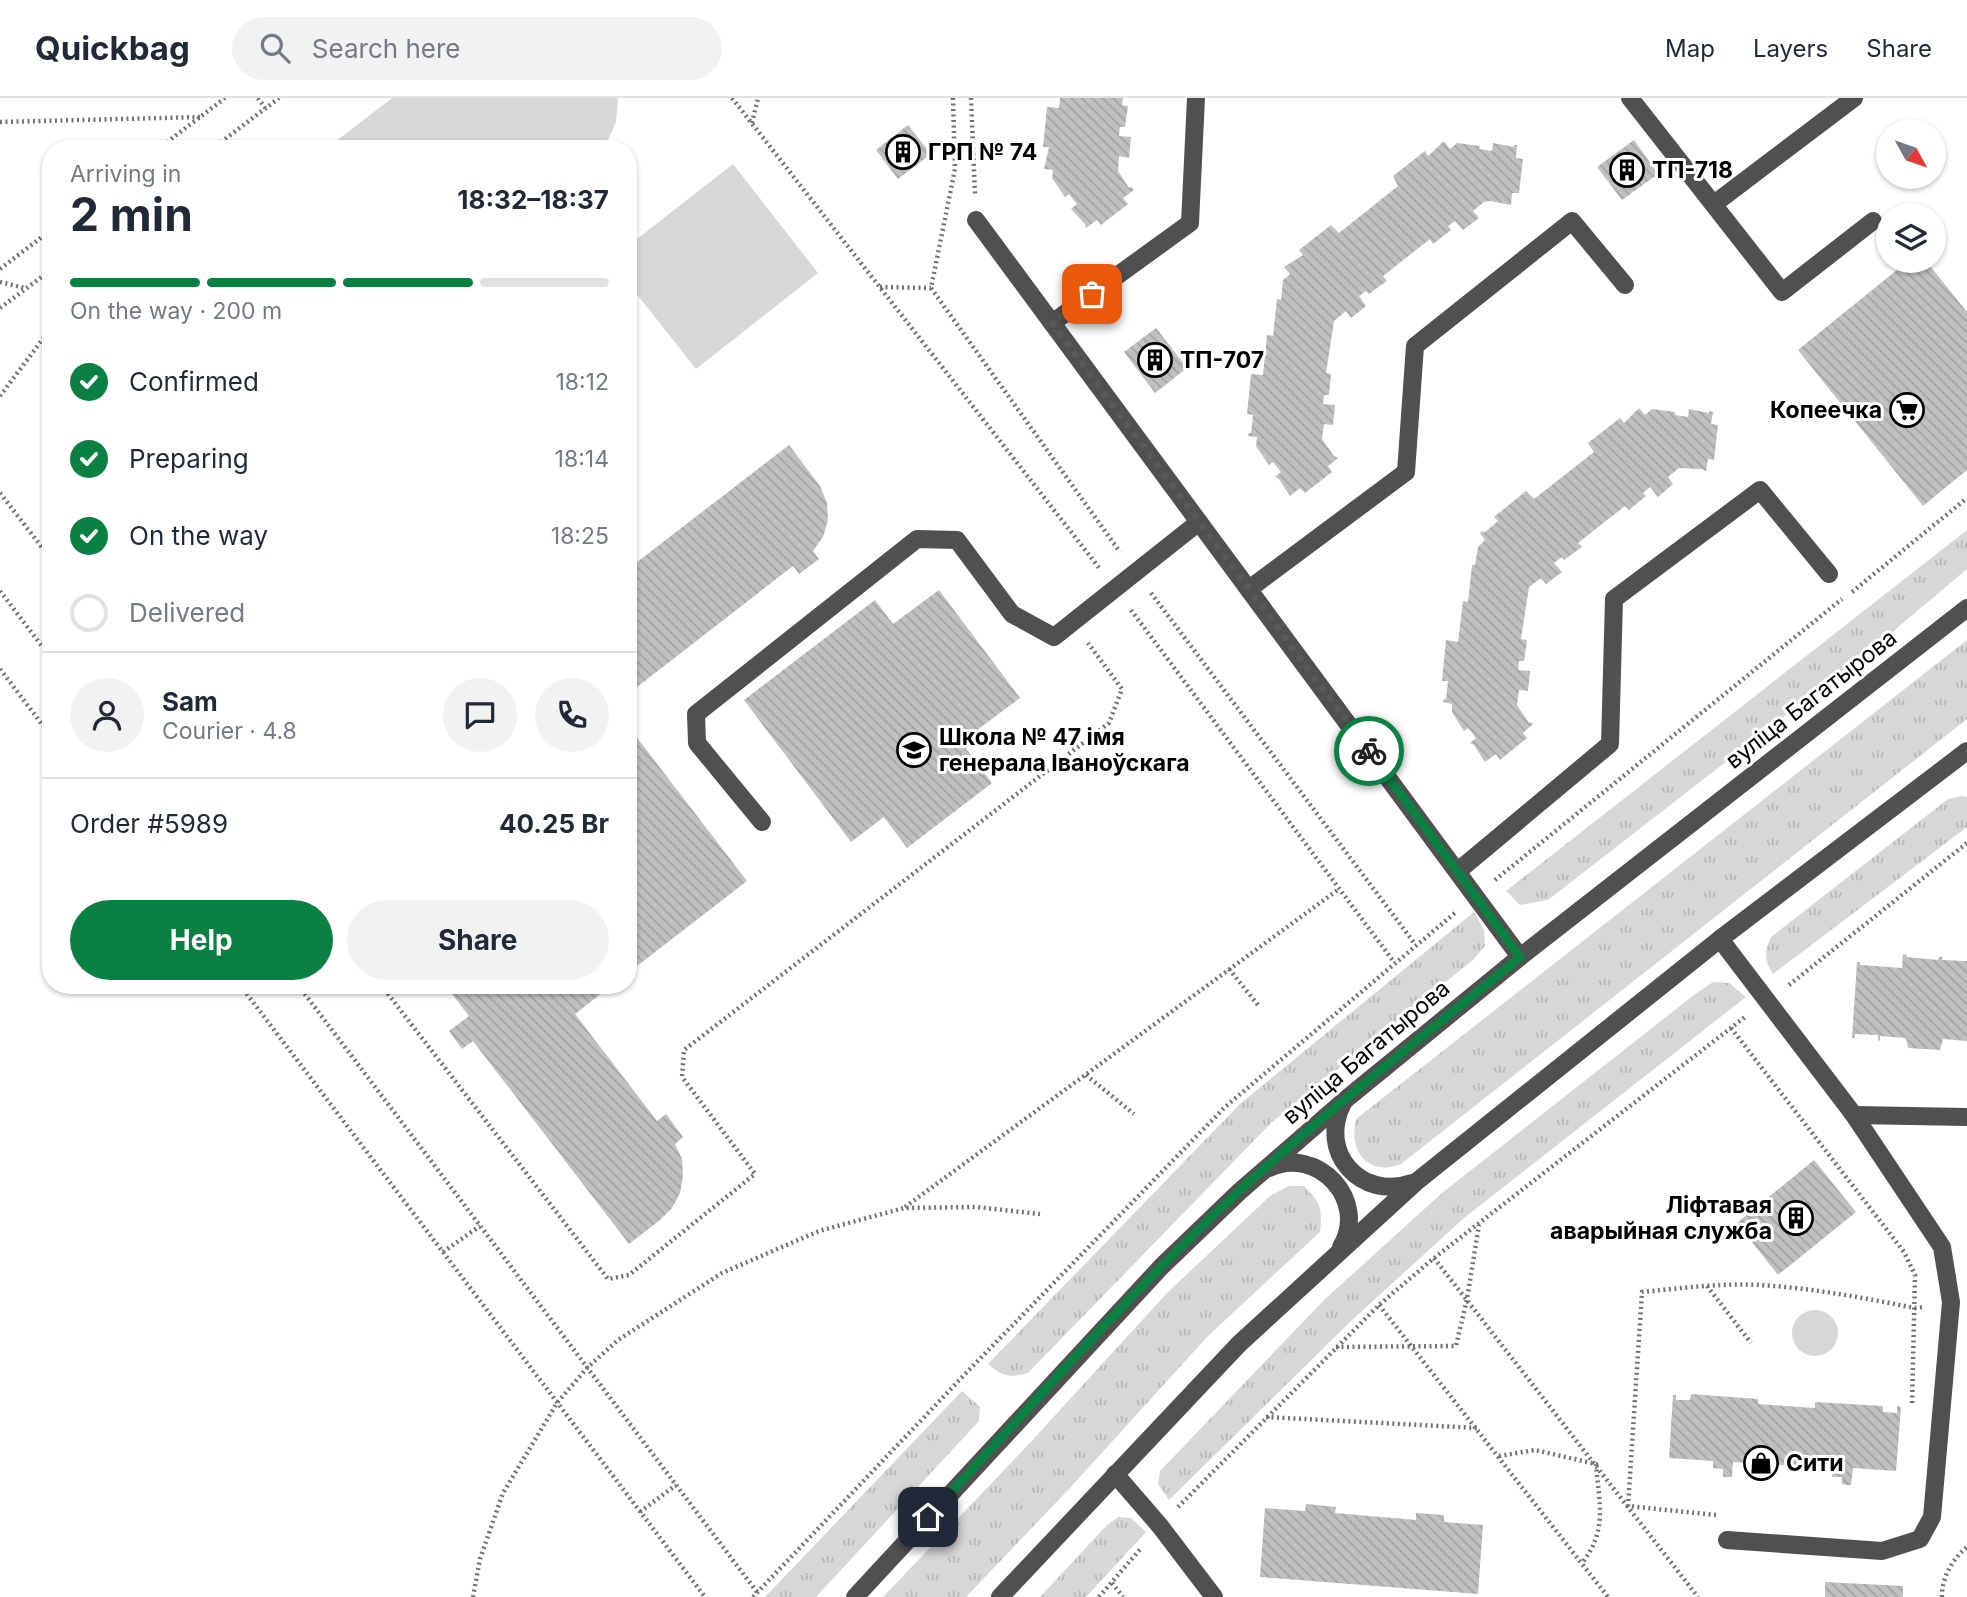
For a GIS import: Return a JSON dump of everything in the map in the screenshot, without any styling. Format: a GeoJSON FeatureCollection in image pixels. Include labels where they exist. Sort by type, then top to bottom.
{"type":"FeatureCollection","features":[{"type":"Feature","properties":{"kind":"street"},"geometry":{"type":"LineString","coordinates":[[1052,323],[1190,223],[1196,98]]}},
{"type":"Feature","properties":{"kind":"street"},"geometry":{"type":"LineString","coordinates":[[1630,98],[1782,292],[1873,222]]}},
{"type":"Feature","properties":{"kind":"street"},"geometry":{"type":"LineString","coordinates":[[1714,204],[1854,98]]}},
{"type":"Feature","properties":{"kind":"street"},"geometry":{"type":"LineString","coordinates":[[976,220],[1520,957]]}},
{"type":"Feature","properties":{"kind":"street"},"geometry":{"type":"LineString","coordinates":[[1249,589],[1406,472],[1415,346],[1572,222],[1625,285]]}},
{"type":"Feature","properties":{"kind":"street"},"geometry":{"type":"LineString","coordinates":[[1458,872],[1610,744],[1614,599],[1760,490],[1829,574]]}},
{"type":"Feature","properties":{"kind":"street"},"geometry":{"type":"LineString","coordinates":[[762,822],[696,743],[695,714],[917,539],[957,540],[1012,614],[1054,637],[1199,522]]}},
{"type":"Feature","properties":{"kind":"street","name":"вуліца Багатырова"},"geometry":{"type":"LineString","coordinates":[[855,1597],[1162,1266],[1259,1174],[1520,957],[1967,608]]}},
{"type":"Feature","properties":{"kind":"street"},"geometry":{"type":"LineString","coordinates":[[1000,1597],[1239,1344],[1416,1182],[1720,939],[1965,757]]}},
{"type":"Feature","properties":{"kind":"street"},"geometry":{"type":"LineString","coordinates":[[1720,939],[1854,1115],[1942,1247],[1951,1302],[1932,1517],[1920,1539],[1882,1551],[1727,1541]]}},
{"type":"Feature","properties":{"kind":"street"},"geometry":{"type":"LineString","coordinates":[[1345,1100],[1338,1112],[1335,1134],[1340,1155],[1347,1167],[1371,1185],[1401,1187],[1416,1182]]}},
{"type":"Feature","properties":{"kind":"street"},"geometry":{"type":"LineString","coordinates":[[1854,1115],[1967,1117]]}},
{"type":"Feature","properties":{"kind":"street"},"geometry":{"type":"LineString","coordinates":[[1259,1174],[1273,1166],[1305,1164],[1320,1169],[1333,1179],[1343,1192],[1349,1208],[1349,1226],[1344,1242],[1335,1256]]}},
{"type":"Feature","properties":{"kind":"street"},"geometry":{"type":"LineString","coordinates":[[1115,1475],[1160,1526],[1214,1597]]}},
{"type":"Feature","properties":{"kind":"path"},"geometry":{"type":"LineString","coordinates":[[170,140],[225,98]]}},
{"type":"Feature","properties":{"kind":"path"},"geometry":{"type":"LineString","coordinates":[[258,98],[265,108]]}},
{"type":"Feature","properties":{"kind":"path"},"geometry":{"type":"LineString","coordinates":[[224,140],[279,98]]}},
{"type":"Feature","properties":{"kind":"path"},"geometry":{"type":"LineString","coordinates":[[732,98],[1114,587],[1394,962]]}},
{"type":"Feature","properties":{"kind":"path"},"geometry":{"type":"LineString","coordinates":[[752,123],[758,98]]}},
{"type":"Feature","properties":{"kind":"path"},"geometry":{"type":"LineString","coordinates":[[953,98],[955,169],[931,288],[1135,572],[1415,944]]}},
{"type":"Feature","properties":{"kind":"path"},"geometry":{"type":"LineString","coordinates":[[971,98],[976,220]]}},
{"type":"Feature","properties":{"kind":"path"},"geometry":{"type":"LineString","coordinates":[[0,122],[200,117]]}},
{"type":"Feature","properties":{"kind":"path"},"geometry":{"type":"LineString","coordinates":[[0,269],[42,237]]}},
{"type":"Feature","properties":{"kind":"path"},"geometry":{"type":"LineString","coordinates":[[0,308],[42,276]]}},
{"type":"Feature","properties":{"kind":"path"},"geometry":{"type":"LineString","coordinates":[[0,282],[26,288]]}},
{"type":"Feature","properties":{"kind":"path"},"geometry":{"type":"LineString","coordinates":[[880,288],[931,288]]}},
{"type":"Feature","properties":{"kind":"path"},"geometry":{"type":"LineString","coordinates":[[0,396],[42,340]]}},
{"type":"Feature","properties":{"kind":"path"},"geometry":{"type":"LineString","coordinates":[[0,493],[42,547]]}},
{"type":"Feature","properties":{"kind":"path"},"geometry":{"type":"LineString","coordinates":[[305,994],[676,1485],[755,1595],[958,1381],[1225,1107],[1415,944],[1967,498]]}},
{"type":"Feature","properties":{"kind":"path"},"geometry":{"type":"LineString","coordinates":[[0,592],[42,647]]}},
{"type":"Feature","properties":{"kind":"path"},"geometry":{"type":"LineString","coordinates":[[388,994],[608,1279],[629,1275],[755,1174],[682,1077],[684,1050],[1109,723],[1122,689],[1073,621]]}},
{"type":"Feature","properties":{"kind":"path"},"geometry":{"type":"LineString","coordinates":[[0,669],[42,724]]}},
{"type":"Feature","properties":{"kind":"path"},"geometry":{"type":"LineString","coordinates":[[1792,997],[1786,987],[1967,844]]}},
{"type":"Feature","properties":{"kind":"path"},"geometry":{"type":"LineString","coordinates":[[904,1208],[1339,889]]}},
{"type":"Feature","properties":{"kind":"path"},"geometry":{"type":"LineString","coordinates":[[1229,969],[1258,1005]]}},
{"type":"Feature","properties":{"kind":"path"},"geometry":{"type":"LineString","coordinates":[[247,994],[705,1597]]}},
{"type":"Feature","properties":{"kind":"path"},"geometry":{"type":"LineString","coordinates":[[1099,1597],[1160,1526],[1265,1417],[1379,1305],[1434,1258],[1767,1000]]}},
{"type":"Feature","properties":{"kind":"path"},"geometry":{"type":"LineString","coordinates":[[1731,1028],[1904,1252],[1915,1275],[1911,1415]]}},
{"type":"Feature","properties":{"kind":"path"},"geometry":{"type":"LineString","coordinates":[[1086,1075],[1134,1114]]}},
{"type":"Feature","properties":{"kind":"path"},"geometry":{"type":"LineString","coordinates":[[473,1597],[480,1559],[503,1493],[557,1403],[587,1367],[618,1340],[722,1273],[819,1231],[904,1208],[976,1207],[1040,1214]]}},
{"type":"Feature","properties":{"kind":"path"},"geometry":{"type":"LineString","coordinates":[[1336,1347],[1456,1346],[1479,1224]]}},
{"type":"Feature","properties":{"kind":"path"},"geometry":{"type":"LineString","coordinates":[[443,1252],[480,1226]]}},
{"type":"Feature","properties":{"kind":"path"},"geometry":{"type":"LineString","coordinates":[[1434,1258],[1698,1597]]}},
{"type":"Feature","properties":{"kind":"path"},"geometry":{"type":"LineString","coordinates":[[1628,1506],[1642,1292],[1706,1286],[1760,1285],[1847,1294],[1915,1308],[1951,1302]]}},
{"type":"Feature","properties":{"kind":"path"},"geometry":{"type":"LineString","coordinates":[[1706,1286],[1751,1343]]}},
{"type":"Feature","properties":{"kind":"path"},"geometry":{"type":"LineString","coordinates":[[1379,1305],[1608,1597]]}},
{"type":"Feature","properties":{"kind":"path"},"geometry":{"type":"LineString","coordinates":[[1265,1417],[1477,1428]]}},
{"type":"Feature","properties":{"kind":"path"},"geometry":{"type":"LineString","coordinates":[[1499,1456],[1535,1450],[1596,1464]]}},
{"type":"Feature","properties":{"kind":"path"},"geometry":{"type":"LineString","coordinates":[[1582,1563],[1592,1550],[1601,1522],[1596,1464]]}},
{"type":"Feature","properties":{"kind":"path"},"geometry":{"type":"LineString","coordinates":[[640,1512],[676,1485]]}},
{"type":"Feature","properties":{"kind":"path"},"geometry":{"type":"LineString","coordinates":[[1628,1506],[1728,1516]]}},
{"type":"Feature","properties":{"kind":"path"},"geometry":{"type":"LineString","coordinates":[[1942,1597],[1942,1584],[1960,1553],[1967,1547]]}},
{"type":"Feature","properties":{"kind":"path"},"geometry":{"type":"LineString","coordinates":[[1112,1583],[1123,1597]]}},
{"type":"Feature","properties":{"kind":"green space"},"geometry":{"type":"Polygon","coordinates":[[[392,98],[618,100],[616,122],[608,140],[338,140],[392,98]]]}},
{"type":"Feature","properties":{"kind":"green space"},"geometry":{"type":"Polygon","coordinates":[[[733,164],[818,273],[696,369],[637,294],[637,239],[733,164]]]}},
{"type":"Feature","properties":{"kind":"green space"},"geometry":{"type":"Polygon","coordinates":[[[1967,530],[1967,569],[1884,639],[1548,900],[1520,905],[1506,891],[1967,530]]]}},
{"type":"Feature","properties":{"kind":"green space"},"geometry":{"type":"Polygon","coordinates":[[[1967,640],[1967,719],[1401,1164],[1379,1167],[1363,1158],[1355,1141],[1356,1119],[1967,640]]]}},
{"type":"Feature","properties":{"kind":"green space"},"geometry":{"type":"Polygon","coordinates":[[[1967,797],[1967,827],[1773,974],[1766,956],[1771,937],[1948,799],[1967,797]]]}},
{"type":"Feature","properties":{"kind":"green space"},"geometry":{"type":"Polygon","coordinates":[[[1474,912],[1484,930],[1485,946],[1473,960],[1272,1122],[1028,1373],[1006,1375],[988,1364],[1241,1103],[1474,912]]]}},
{"type":"Feature","properties":{"kind":"green space"},"geometry":{"type":"Polygon","coordinates":[[[1713,982],[1729,983],[1746,997],[1464,1218],[1351,1321],[1169,1500],[1158,1484],[1160,1471],[1325,1299],[1442,1193],[1713,982]]]}},
{"type":"Feature","properties":{"kind":"green space"},"geometry":{"type":"Polygon","coordinates":[[[1289,1186],[1304,1186],[1314,1197],[1321,1217],[1320,1232],[1207,1337],[1069,1489],[966,1597],[883,1597],[1028,1445],[1167,1293],[1270,1196],[1289,1186]]]}},
{"type":"Feature","properties":{"kind":"green space"},"geometry":{"type":"Polygon","coordinates":[[[1815,1310],[1831,1317],[1838,1333],[1831,1349],[1815,1356],[1799,1349],[1792,1333],[1799,1317],[1815,1310]]]}},
{"type":"Feature","properties":{"kind":"green space"},"geometry":{"type":"Polygon","coordinates":[[[962,1391],[980,1407],[979,1421],[816,1597],[765,1597],[962,1391]]]}},
{"type":"Feature","properties":{"kind":"green space"},"geometry":{"type":"Polygon","coordinates":[[[1118,1517],[1131,1518],[1146,1532],[1086,1597],[1040,1597],[1106,1526],[1118,1517]]]}},
{"type":"Feature","properties":{"kind":"building"},"geometry":{"type":"Polygon","coordinates":[[[1060,98],[1123,98],[1122,105],[1128,106],[1125,127],[1120,127],[1119,136],[1131,137],[1129,158],[1119,156],[1118,171],[1129,188],[1134,190],[1123,198],[1128,204],[1101,225],[1097,220],[1086,228],[1071,209],[1077,204],[1069,194],[1065,197],[1052,178],[1053,170],[1044,169],[1049,147],[1043,147],[1047,107],[1059,108],[1060,98]]]}},
{"type":"Feature","properties":{"kind":"building","name":"ГРП № 74"},"geometry":{"type":"Polygon","coordinates":[[[908,125],[931,154],[898,179],[876,150],[908,125]]]}},
{"type":"Feature","properties":{"kind":"building","name":"ТП-718"},"geometry":{"type":"Polygon","coordinates":[[[1634,140],[1658,174],[1622,200],[1597,167],[1634,140]]]}},
{"type":"Feature","properties":{"kind":"building"},"geometry":{"type":"Polygon","coordinates":[[[1444,141],[1450,149],[1457,143],[1480,146],[1479,149],[1492,151],[1493,143],[1514,147],[1517,145],[1516,158],[1523,159],[1519,193],[1512,193],[1511,205],[1484,202],[1473,211],[1479,218],[1463,230],[1455,221],[1448,226],[1451,230],[1433,244],[1430,239],[1383,276],[1387,281],[1369,294],[1366,291],[1359,296],[1366,306],[1351,318],[1346,311],[1334,321],[1326,373],[1331,374],[1329,395],[1324,395],[1323,404],[1335,405],[1333,425],[1324,424],[1322,439],[1338,458],[1328,466],[1332,472],[1305,493],[1300,488],[1290,496],[1275,477],[1281,472],[1273,462],[1269,465],[1256,446],[1257,437],[1248,436],[1251,433],[1253,415],[1247,414],[1251,374],[1263,375],[1267,335],[1273,336],[1277,299],[1281,300],[1283,280],[1290,274],[1284,267],[1303,255],[1299,250],[1331,225],[1339,233],[1398,186],[1393,176],[1425,151],[1428,156],[1444,141]]]}},
{"type":"Feature","properties":{"kind":"building","name":"Копеечка"},"geometry":{"type":"Polygon","coordinates":[[[1893,273],[1936,273],[1967,312],[1967,470],[1923,506],[1798,350],[1893,273]]]}},
{"type":"Feature","properties":{"kind":"building","name":"ТП-707"},"geometry":{"type":"Polygon","coordinates":[[[1156,328],[1187,368],[1155,393],[1124,352],[1156,328]]]}},
{"type":"Feature","properties":{"kind":"building"},"geometry":{"type":"Polygon","coordinates":[[[1639,408],[1645,415],[1652,409],[1688,417],[1689,409],[1713,412],[1711,424],[1718,425],[1714,460],[1708,459],[1706,471],[1679,468],[1668,477],[1673,484],[1658,497],[1650,487],[1643,493],[1646,496],[1629,510],[1625,506],[1578,543],[1582,547],[1564,560],[1562,557],[1554,563],[1562,572],[1546,584],[1541,578],[1529,587],[1521,639],[1527,640],[1524,661],[1519,661],[1518,670],[1530,671],[1528,691],[1519,690],[1517,705],[1529,723],[1533,724],[1523,733],[1527,738],[1500,760],[1496,754],[1485,762],[1470,743],[1476,738],[1468,728],[1464,731],[1452,712],[1452,704],[1443,702],[1446,699],[1448,681],[1442,681],[1446,640],[1458,642],[1463,601],[1468,602],[1472,565],[1475,565],[1478,547],[1485,540],[1480,533],[1484,533],[1498,521],[1494,517],[1526,491],[1534,499],[1594,452],[1588,443],[1620,418],[1624,423],[1639,408]]]}},
{"type":"Feature","properties":{"kind":"building"},"geometry":{"type":"Polygon","coordinates":[[[789,445],[820,486],[827,503],[828,520],[823,537],[813,551],[819,559],[799,574],[793,566],[637,687],[637,562],[789,445]]]}},
{"type":"Feature","properties":{"kind":"building"},"geometry":{"type":"Polygon","coordinates":[[[939,590],[1020,698],[961,742],[992,783],[907,848],[884,817],[851,842],[744,700],[875,600],[893,624],[939,590]]]}},
{"type":"Feature","properties":{"kind":"building"},"geometry":{"type":"Polygon","coordinates":[[[637,738],[747,881],[637,966],[637,738]]]}},
{"type":"Feature","properties":{"kind":"building"},"geometry":{"type":"Polygon","coordinates":[[[1903,954],[1907,955],[1906,957],[1938,960],[1942,957],[1942,960],[1967,961],[1967,1041],[1943,1039],[1940,1050],[1908,1048],[1906,1038],[1880,1036],[1880,1041],[1878,1035],[1855,1034],[1855,1038],[1852,1038],[1857,962],[1860,962],[1860,965],[1902,968],[1903,954]]]}},
{"type":"Feature","properties":{"kind":"building"},"geometry":{"type":"Polygon","coordinates":[[[452,994],[601,994],[575,1014],[657,1121],[666,1114],[683,1137],[675,1144],[682,1159],[680,1193],[672,1208],[660,1220],[629,1244],[473,1041],[462,1049],[449,1031],[469,1016],[452,994]]]}},
{"type":"Feature","properties":{"kind":"building","name":"Ліфтавая аварыйная служба"},"geometry":{"type":"Polygon","coordinates":[[[1814,1160],[1856,1212],[1778,1275],[1737,1223],[1814,1160]]]}},
{"type":"Feature","properties":{"kind":"building"},"geometry":{"type":"Polygon","coordinates":[[[1691,1394],[1758,1399],[1758,1404],[1815,1408],[1815,1402],[1883,1406],[1883,1412],[1897,1413],[1897,1406],[1901,1407],[1896,1471],[1853,1468],[1851,1485],[1847,1485],[1842,1484],[1842,1477],[1832,1477],[1833,1468],[1733,1462],[1732,1477],[1723,1477],[1723,1469],[1713,1468],[1713,1461],[1669,1458],[1673,1395],[1676,1395],[1676,1400],[1690,1400],[1691,1394]]]}},
{"type":"Feature","properties":{"kind":"building"},"geometry":{"type":"Polygon","coordinates":[[[1306,1504],[1336,1507],[1335,1513],[1416,1520],[1416,1513],[1444,1515],[1444,1522],[1483,1525],[1478,1594],[1260,1577],[1265,1508],[1305,1511],[1306,1504]]]}},
{"type":"Feature","properties":{"kind":"building"},"geometry":{"type":"Polygon","coordinates":[[[1825,1582],[1903,1586],[1903,1597],[1825,1597],[1825,1582]]]}},
{"type":"Feature","properties":{"kind":"way so far"},"geometry":{"type":"LineString","coordinates":[[1092,294],[1052,323],[1369,751]]}},
{"type":"Feature","properties":{"kind":"place","name":"ГРП № 74"},"geometry":{"type":"Point","coordinates":[903,152]}},
{"type":"Feature","properties":{"kind":"place","name":"ТП-718"},"geometry":{"type":"Point","coordinates":[1627,170]}},
{"type":"Feature","properties":{"kind":"place","name":"ТП-707"},"geometry":{"type":"Point","coordinates":[1155,360]}},
{"type":"Feature","properties":{"kind":"place","name":"Копеечка"},"geometry":{"type":"Point","coordinates":[1907,410]}},
{"type":"Feature","properties":{"kind":"place","name":"Школа № 47 імя генерала Іваноўскага"},"geometry":{"type":"Point","coordinates":[914,750]}},
{"type":"Feature","properties":{"kind":"place","name":"Ліфтавая аварыйная служба"},"geometry":{"type":"Point","coordinates":[1796,1218]}},
{"type":"Feature","properties":{"kind":"place","name":"Сити"},"geometry":{"type":"Point","coordinates":[1761,1463]}},
{"type":"Feature","properties":{"kind":"route"},"geometry":{"type":"LineString","coordinates":[[928,1517],[1162,1266],[1239,1192],[1345,1100],[1520,957],[1369,751]]}}]}
